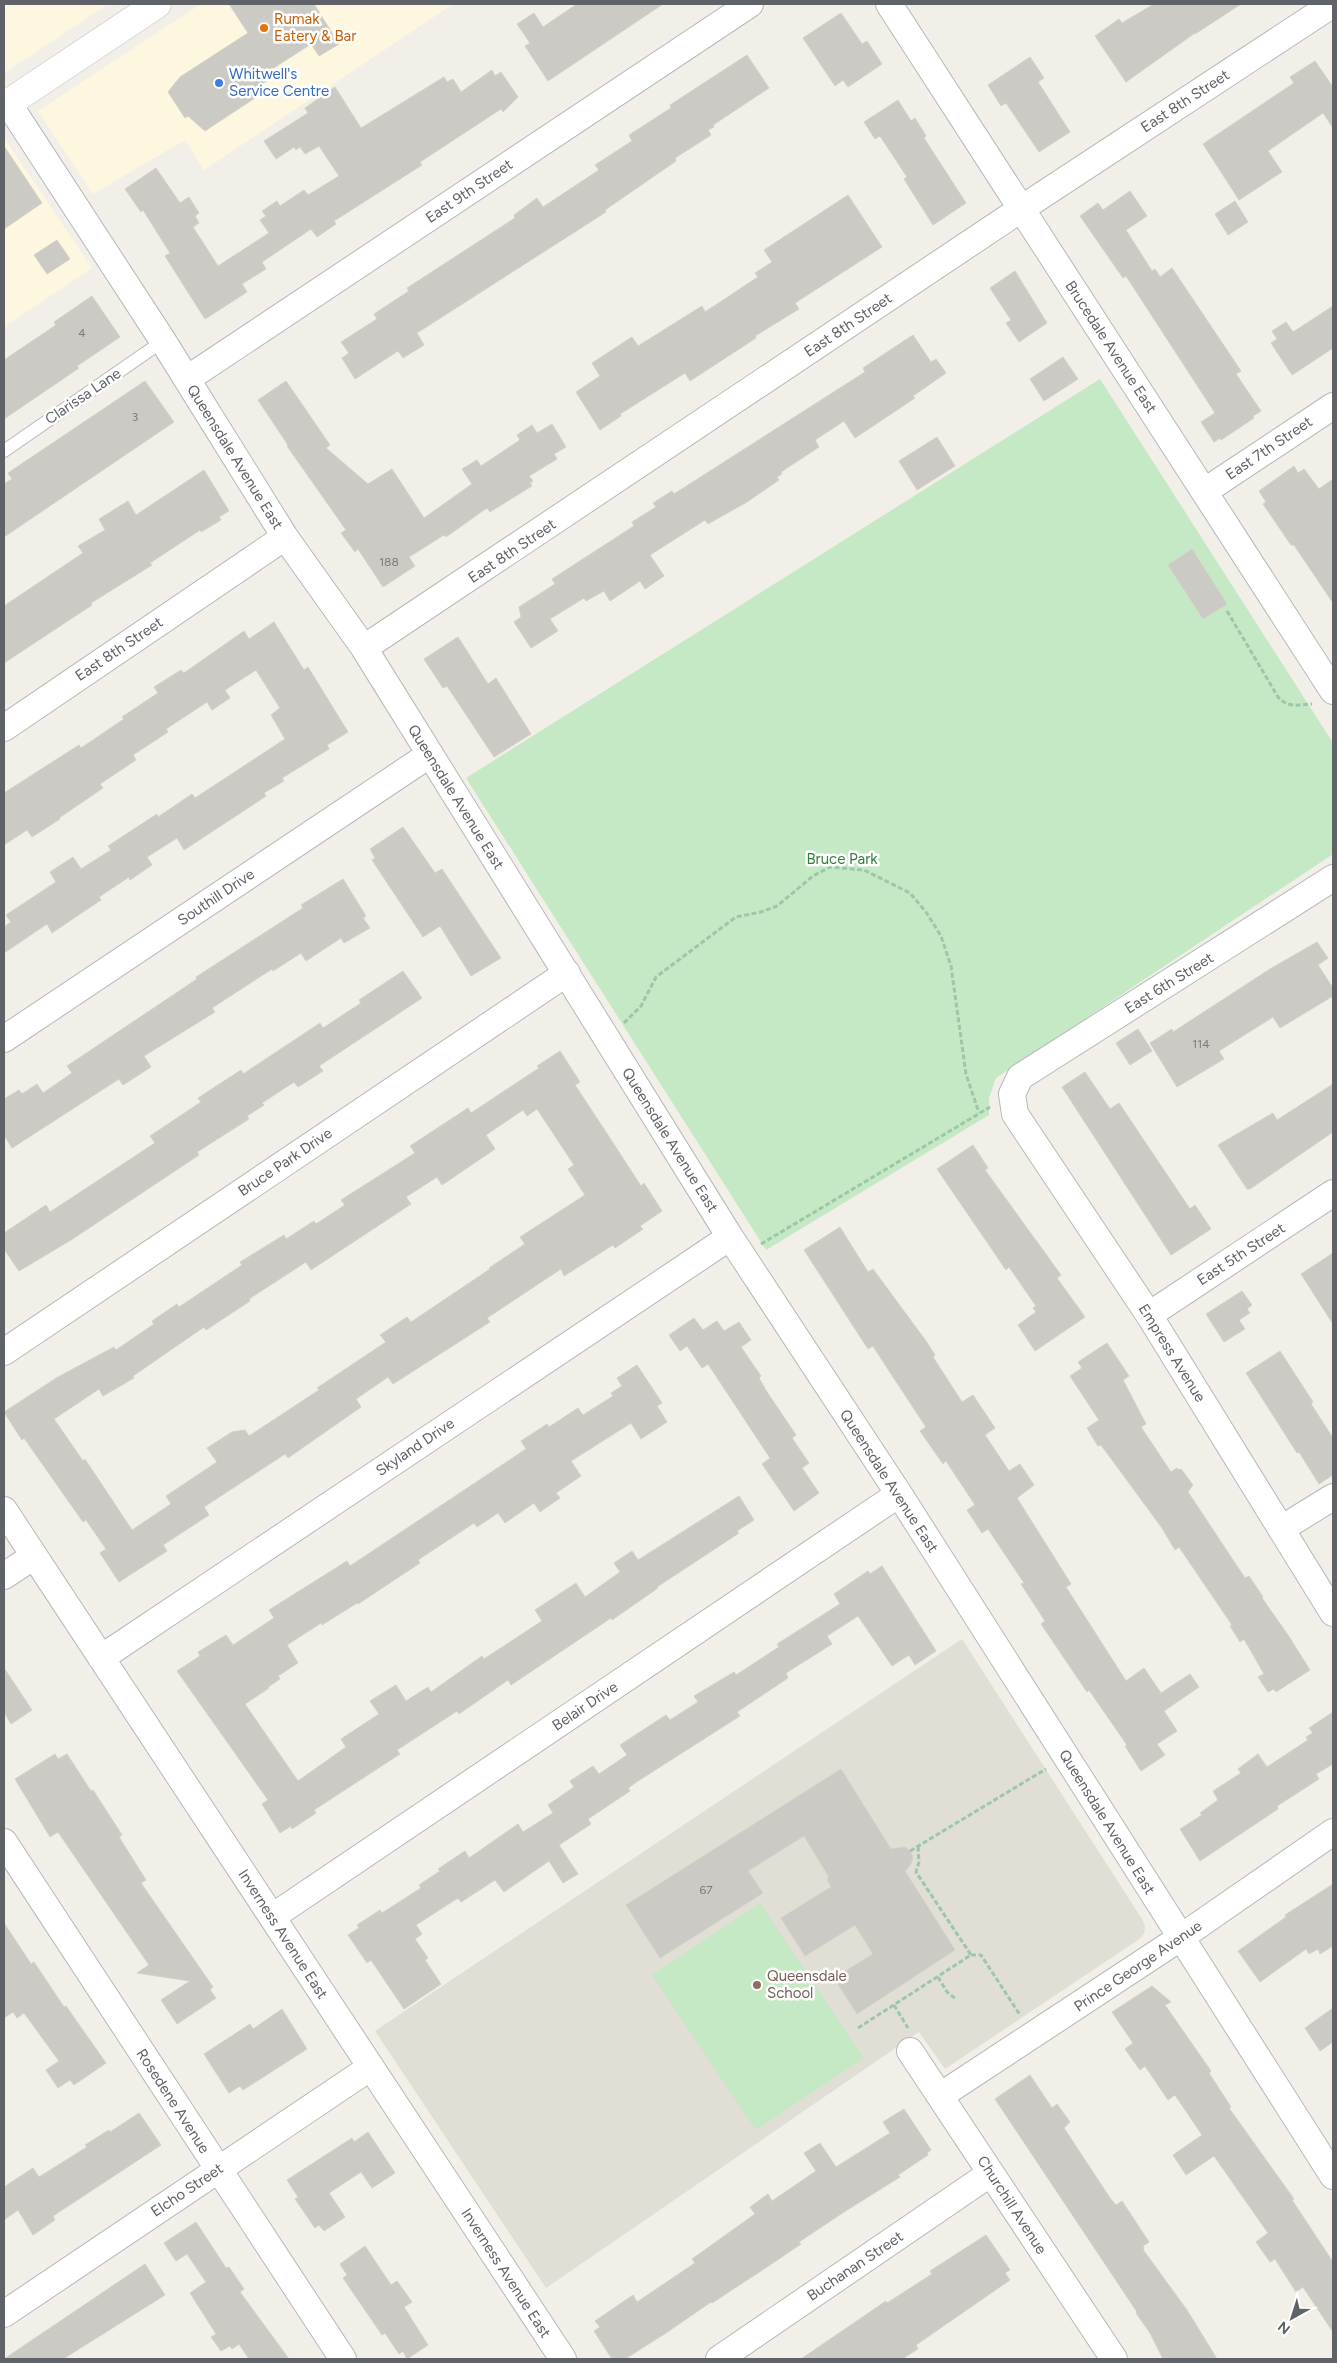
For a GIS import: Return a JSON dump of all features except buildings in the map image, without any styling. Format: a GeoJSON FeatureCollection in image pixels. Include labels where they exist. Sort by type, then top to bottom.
{"type":"FeatureCollection","features":[{"type":"Feature","properties":{"kind":"main road"},"geometry":{"type":"LineString","coordinates":[[6,105],[158,4]]}},
{"type":"Feature","properties":{"kind":"street","name":"East 9th Street"},"geometry":{"type":"LineString","coordinates":[[187,379],[750,4]]}},
{"type":"Feature","properties":{"kind":"street","name":"Brucedale Avenue East"},"geometry":{"type":"LineString","coordinates":[[890,4],[1205,491],[1324,697]]}},
{"type":"Feature","properties":{"kind":"street","name":"East 8th Street"},"geometry":{"type":"LineString","coordinates":[[364,648],[1021,209],[1333,4]]}},
{"type":"Feature","properties":{"kind":"street","name":"Queensdale Avenue East"},"geometry":{"type":"LineString","coordinates":[[6,105],[187,379],[285,537],[364,648],[730,1237],[899,1494],[1333,2176]]}},
{"type":"Feature","properties":{"kind":"street","name":"East 7th Street"},"geometry":{"type":"LineString","coordinates":[[1205,491],[1333,406]]}},
{"type":"Feature","properties":{"kind":"street","name":"East 8th Street"},"geometry":{"type":"LineString","coordinates":[[4,728],[285,537]]}},
{"type":"Feature","properties":{"kind":"street","name":"Southill Drive"},"geometry":{"type":"LineString","coordinates":[[4,1040],[429,755]]}},
{"type":"Feature","properties":{"kind":"street","name":"East 6th Street"},"geometry":{"type":"LineString","coordinates":[[1012,1094],[1020,1077],[1333,878]]}},
{"type":"Feature","properties":{"kind":"street","name":"Bruce Park Drive"},"geometry":{"type":"LineString","coordinates":[[4,1352],[567,973]]}},
{"type":"Feature","properties":{"kind":"street","name":"Empress Avenue"},"geometry":{"type":"LineString","coordinates":[[1012,1094],[1015,1114],[1149,1315],[1333,1613]]}},
{"type":"Feature","properties":{"kind":"street","name":"East 5th Street"},"geometry":{"type":"LineString","coordinates":[[1149,1315],[1333,1192]]}},
{"type":"Feature","properties":{"kind":"street","name":"Skyland Drive"},"geometry":{"type":"LineString","coordinates":[[101,1658],[730,1237]]}},
{"type":"Feature","properties":{"kind":"street","name":"Belair Drive"},"geometry":{"type":"LineString","coordinates":[[272,1917],[899,1494]]}},
{"type":"Feature","properties":{"kind":"street"},"geometry":{"type":"LineString","coordinates":[[1281,1529],[1333,1496]]}},
{"type":"Feature","properties":{"kind":"street","name":"Inverness Avenue East"},"geometry":{"type":"LineString","coordinates":[[4,1510],[563,2359]]}},
{"type":"Feature","properties":{"kind":"street"},"geometry":{"type":"LineString","coordinates":[[4,1576],[34,1556]]}},
{"type":"Feature","properties":{"kind":"street","name":"Prince George Avenue"},"geometry":{"type":"LineString","coordinates":[[940,2096],[1180,1938],[1333,1832]]}},
{"type":"Feature","properties":{"kind":"street","name":"Rosedene Avenue"},"geometry":{"type":"LineString","coordinates":[[4,1842],[342,2359]]}},
{"type":"Feature","properties":{"kind":"street","name":"Churchill Avenue"},"geometry":{"type":"LineString","coordinates":[[911,2043],[940,2096],[1114,2359]]}},
{"type":"Feature","properties":{"kind":"street","name":"Elcho Street"},"geometry":{"type":"LineString","coordinates":[[4,2314],[371,2066]]}},
{"type":"Feature","properties":{"kind":"street","name":"Buchanan Street"},"geometry":{"type":"LineString","coordinates":[[719,2359],[991,2173]]}},
{"type":"Feature","properties":{"kind":"lane","name":"Clarissa Lane"},"geometry":{"type":"LineString","coordinates":[[4,451],[163,342]]}},
{"type":"Feature","properties":{"kind":"path"},"geometry":{"type":"LineString","coordinates":[[1227,611],[1278,697],[1288,705],[1293,706],[1324,697]]}},
{"type":"Feature","properties":{"kind":"path"},"geometry":{"type":"LineString","coordinates":[[621,1026],[641,1006],[656,977],[736,917],[762,912],[777,906],[813,876],[830,866],[864,870],[910,893],[926,912],[941,936],[951,966],[966,1074],[979,1113]]}},
{"type":"Feature","properties":{"kind":"path"},"geometry":{"type":"LineString","coordinates":[[730,1237],[760,1245],[1012,1094]]}},
{"type":"Feature","properties":{"kind":"path"},"geometry":{"type":"LineString","coordinates":[[910,1851],[1049,1768]]}},
{"type":"Feature","properties":{"kind":"path"},"geometry":{"type":"LineString","coordinates":[[918,1846],[920,1854],[916,1872],[970,1955]]}},
{"type":"Feature","properties":{"kind":"path"},"geometry":{"type":"LineString","coordinates":[[858,2028],[970,1955],[981,1955],[1024,2021]]}},
{"type":"Feature","properties":{"kind":"path"},"geometry":{"type":"LineString","coordinates":[[938,1977],[947,1992],[956,1999]]}},
{"type":"Feature","properties":{"kind":"path"},"geometry":{"type":"LineString","coordinates":[[894,2005],[911,2043]]}},
{"type":"Feature","properties":{"kind":"shaded area"},"geometry":{"type":"Polygon","coordinates":[[[4,4],[108,4],[4,73],[4,4]]]}},
{"type":"Feature","properties":{"kind":"shaded area"},"geometry":{"type":"Polygon","coordinates":[[[201,4],[453,4],[204,170],[185,140],[93,194],[38,111],[201,4]]]}},
{"type":"Feature","properties":{"kind":"shaded area"},"geometry":{"type":"Polygon","coordinates":[[[4,138],[92,268],[4,327],[4,138]]]}},
{"type":"Feature","properties":{"kind":"shaded area","name":"Queensdale School"},"geometry":{"type":"Polygon","coordinates":[[[962,1639],[1142,1919],[1145,1926],[1144,1934],[1138,1940],[945,2069],[919,2032],[546,2288],[375,2031],[962,1639]]]}},
{"type":"Feature","properties":{"kind":"green space","name":"Bruce Park"},"geometry":{"type":"Polygon","coordinates":[[[1100,379],[1333,743],[1333,854],[996,1078],[989,1098],[989,1115],[766,1250],[466,778],[1100,379]]]}},
{"type":"Feature","properties":{"kind":"green space"},"geometry":{"type":"Polygon","coordinates":[[[760,1903],[864,2058],[756,2130],[652,1975],[760,1903]]]}},
{"type":"Feature","properties":{"kind":"place","name":"Rumak Eatery & Bar"},"geometry":{"type":"Point","coordinates":[264,28]}},
{"type":"Feature","properties":{"kind":"place","name":"Whitwell's Service Centre"},"geometry":{"type":"Point","coordinates":[219,83]}},
{"type":"Feature","properties":{"kind":"place","name":"Queensdale School"},"geometry":{"type":"Point","coordinates":[757,1985]}}]}
